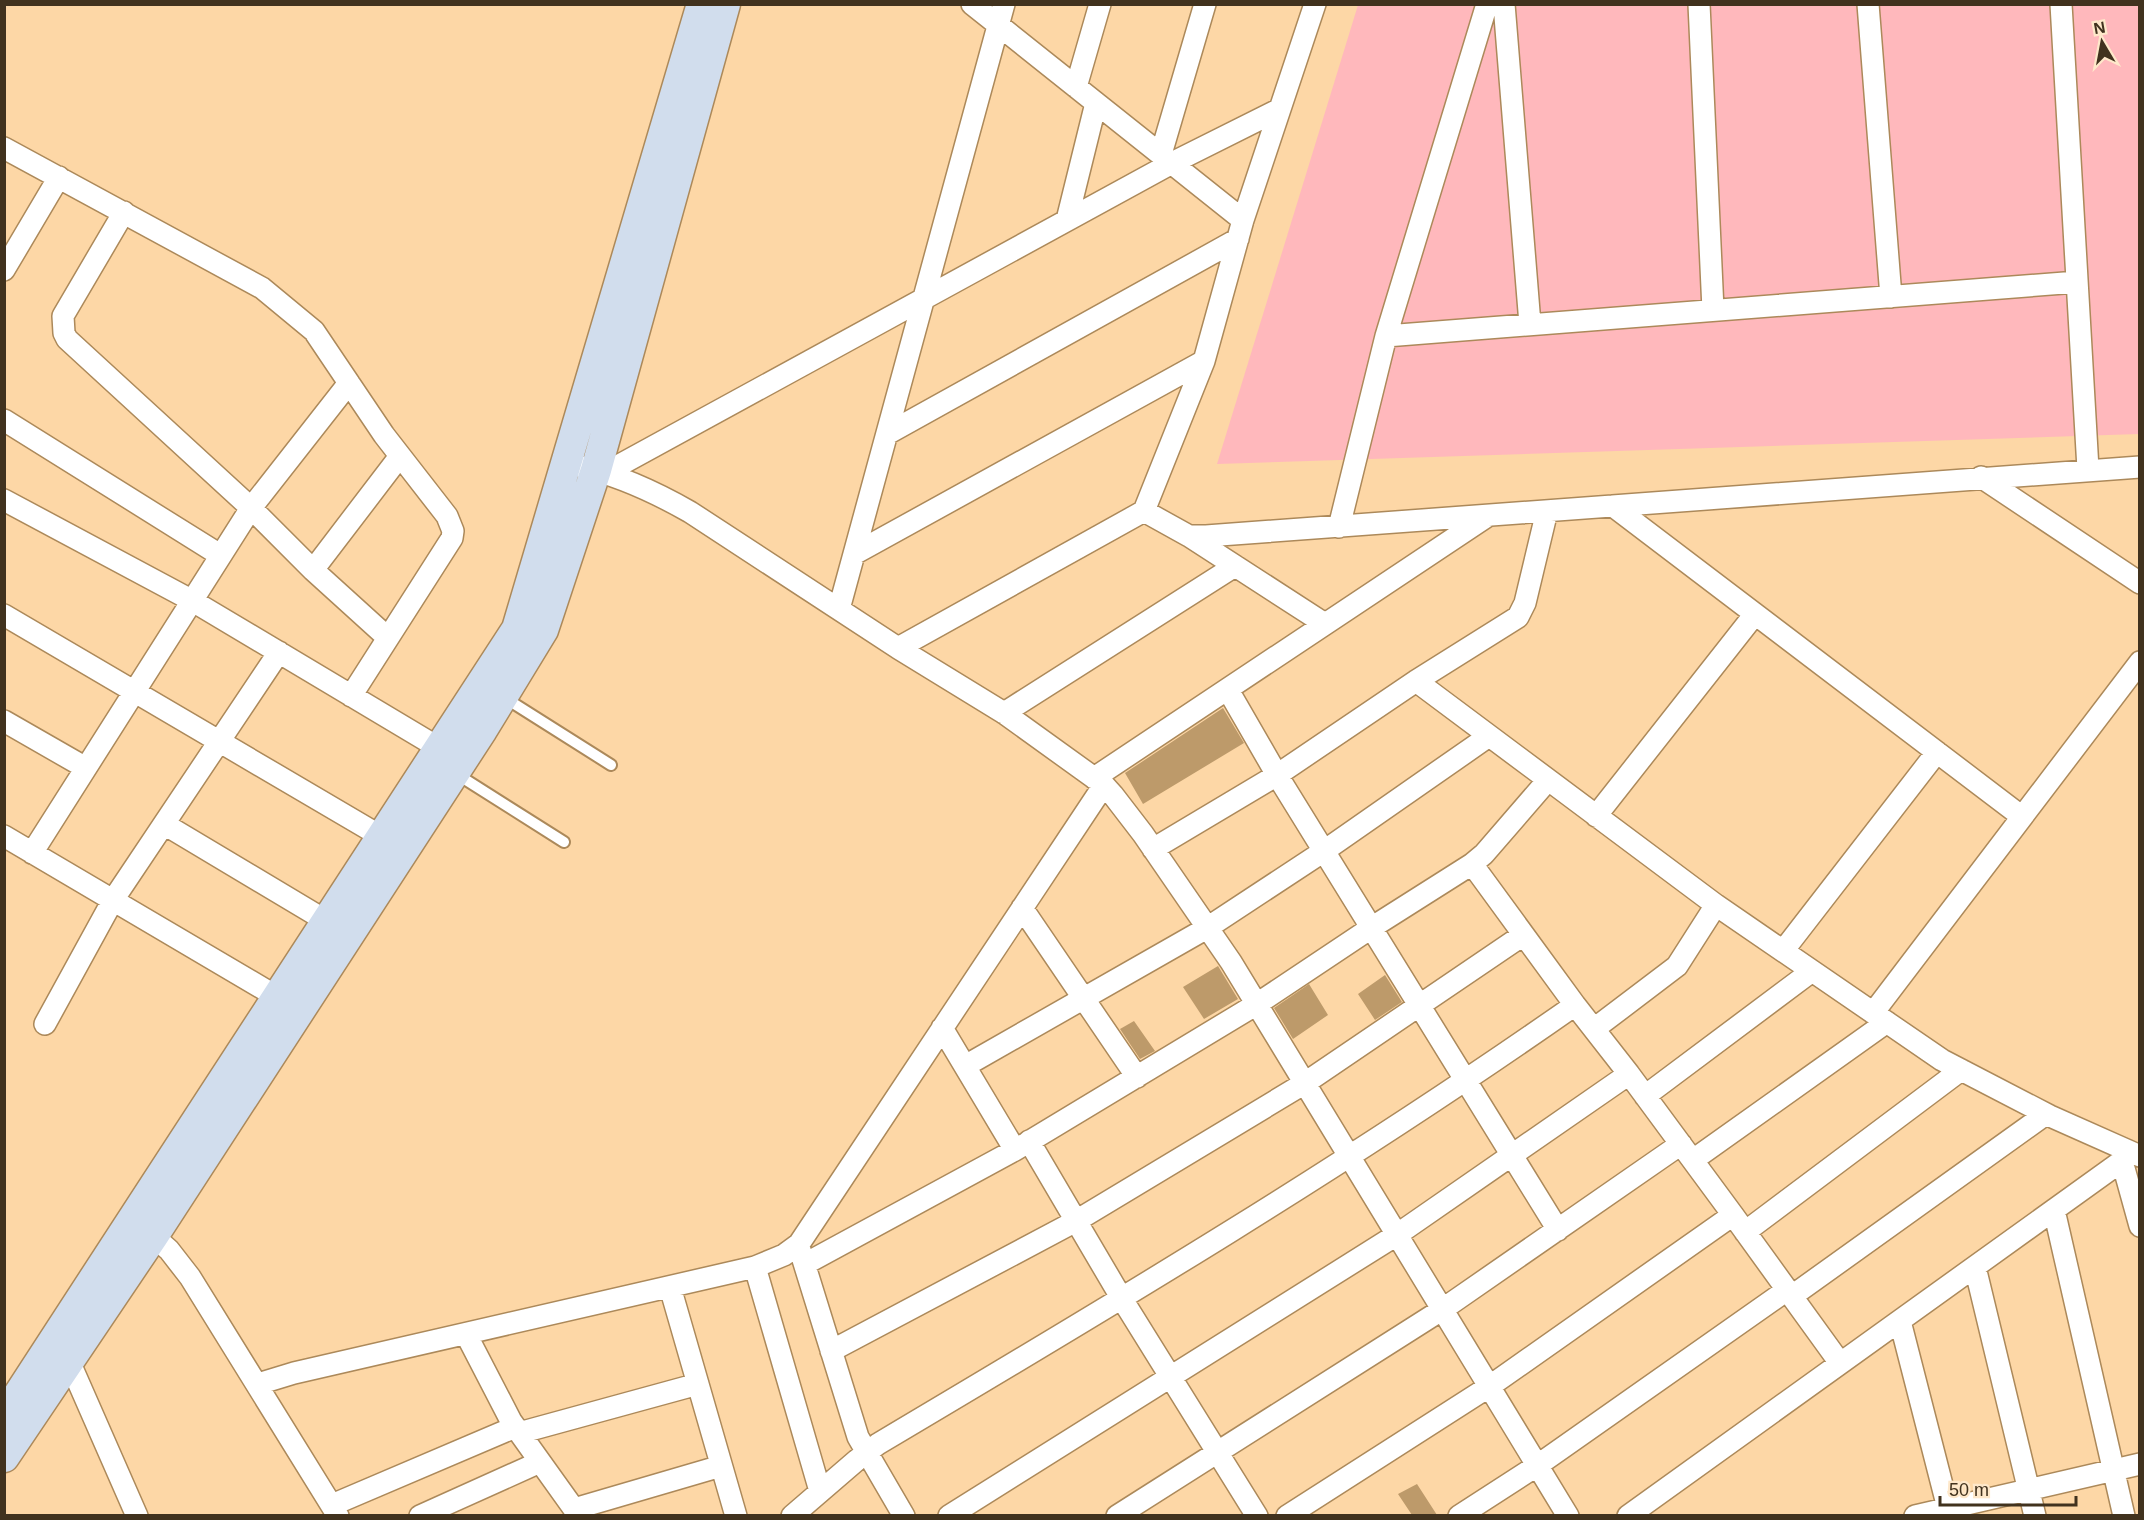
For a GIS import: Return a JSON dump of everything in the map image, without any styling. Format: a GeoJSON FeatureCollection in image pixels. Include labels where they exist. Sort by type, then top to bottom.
{"type":"FeatureCollection","features":[{"type":"Feature","properties":{"kind":"street"},"geometry":{"type":"LineString","coordinates":[[4,1417],[143,1227],[446,760],[517,629],[702,4]]}},
{"type":"Feature","properties":{"kind":"street"},"geometry":{"type":"LineString","coordinates":[[4,1457],[69,1360],[143,1227],[279,998],[382,837],[502,696],[543,630],[601,472],[724,4]]}},
{"type":"Feature","properties":{"kind":"street"},"geometry":{"type":"LineString","coordinates":[[972,4],[1166,158],[1240,229]]}},
{"type":"Feature","properties":{"kind":"street"},"geometry":{"type":"LineString","coordinates":[[839,609],[1004,4]]}},
{"type":"Feature","properties":{"kind":"street"},"geometry":{"type":"LineString","coordinates":[[1076,87],[1100,4]]}},
{"type":"Feature","properties":{"kind":"street"},"geometry":{"type":"LineString","coordinates":[[1166,158],[1205,4]]}},
{"type":"Feature","properties":{"kind":"street"},"geometry":{"type":"LineString","coordinates":[[898,648],[1144,511],[1204,361],[1240,229],[1315,4]]}},
{"type":"Feature","properties":{"kind":"street"},"geometry":{"type":"LineString","coordinates":[[1339,527],[1386,336],[1487,4]]}},
{"type":"Feature","properties":{"kind":"street"},"geometry":{"type":"LineString","coordinates":[[1504,4],[1530,324]]}},
{"type":"Feature","properties":{"kind":"street"},"geometry":{"type":"LineString","coordinates":[[1698,4],[1713,310]]}},
{"type":"Feature","properties":{"kind":"street"},"geometry":{"type":"LineString","coordinates":[[1868,4],[1891,297]]}},
{"type":"Feature","properties":{"kind":"street"},"geometry":{"type":"LineString","coordinates":[[2061,4],[2088,469]]}},
{"type":"Feature","properties":{"kind":"street"},"geometry":{"type":"LineString","coordinates":[[1066,220],[1096,103]]}},
{"type":"Feature","properties":{"kind":"street"},"geometry":{"type":"LineString","coordinates":[[601,472],[1066,220],[1166,158],[1280,109]]}},
{"type":"Feature","properties":{"kind":"street"},"geometry":{"type":"LineString","coordinates":[[6,153],[59,177],[262,288],[314,331],[400,456],[447,516],[453,531],[452,538],[351,696]]}},
{"type":"Feature","properties":{"kind":"street"},"geometry":{"type":"LineString","coordinates":[[4,270],[59,177]]}},
{"type":"Feature","properties":{"kind":"street"},"geometry":{"type":"LineString","coordinates":[[124,212],[63,316],[64,333],[67,339],[388,638]]}},
{"type":"Feature","properties":{"kind":"street"},"geometry":{"type":"LineString","coordinates":[[887,434],[1240,229]]}},
{"type":"Feature","properties":{"kind":"street"},"geometry":{"type":"LineString","coordinates":[[1386,336],[2077,282]]}},
{"type":"Feature","properties":{"kind":"street"},"geometry":{"type":"LineString","coordinates":[[854,554],[1204,361]]}},
{"type":"Feature","properties":{"kind":"street"},"geometry":{"type":"LineString","coordinates":[[32,853],[251,508],[349,383]]}},
{"type":"Feature","properties":{"kind":"street"},"geometry":{"type":"LineString","coordinates":[[4,420],[220,555]]}},
{"type":"Feature","properties":{"kind":"street"},"geometry":{"type":"LineString","coordinates":[[313,570],[400,456]]}},
{"type":"Feature","properties":{"kind":"street"},"geometry":{"type":"LineString","coordinates":[[567,464],[623,478],[690,512],[898,648],[1004,713],[1099,781],[1153,849],[1257,1004],[1568,1515]]}},
{"type":"Feature","properties":{"kind":"street"},"geometry":{"type":"LineString","coordinates":[[1189,536],[1339,527],[2088,469],[2139,467]]}},
{"type":"Feature","properties":{"kind":"street"},"geometry":{"type":"LineString","coordinates":[[1982,477],[2139,583]]}},
{"type":"Feature","properties":{"kind":"street"},"geometry":{"type":"LineString","coordinates":[[4,500],[191,600],[351,696],[446,760]]}},
{"type":"Feature","properties":{"kind":"street"},"geometry":{"type":"LineString","coordinates":[[1613,506],[2021,816]]}},
{"type":"Feature","properties":{"kind":"street"},"geometry":{"type":"LineString","coordinates":[[1144,511],[1189,536],[1325,624]]}},
{"type":"Feature","properties":{"kind":"street"},"geometry":{"type":"LineString","coordinates":[[1153,849],[1277,775],[1416,681],[1518,617],[1525,603],[1547,511]]}},
{"type":"Feature","properties":{"kind":"street"},"geometry":{"type":"LineString","coordinates":[[904,1515],[866,1453],[852,1423],[802,1254],[942,1028],[1022,908],[1099,781],[1228,690],[1488,516]]}},
{"type":"Feature","properties":{"kind":"street"},"geometry":{"type":"LineString","coordinates":[[1004,713],[1235,566]]}},
{"type":"Feature","properties":{"kind":"street"},"geometry":{"type":"LineString","coordinates":[[1596,816],[1755,614]]}},
{"type":"Feature","properties":{"kind":"street"},"geometry":{"type":"LineString","coordinates":[[4,615],[382,837]]}},
{"type":"Feature","properties":{"kind":"street"},"geometry":{"type":"LineString","coordinates":[[45,1024],[113,900],[279,652]]}},
{"type":"Feature","properties":{"kind":"street"},"geometry":{"type":"LineString","coordinates":[[1117,1515],[1443,1309],[1558,1230],[1687,1152],[1880,1017],[2021,816],[2139,663]]}},
{"type":"Feature","properties":{"kind":"street"},"geometry":{"type":"LineString","coordinates":[[1416,681],[1716,905],[1942,1060],[2131,1157]]}},
{"type":"Feature","properties":{"kind":"street"},"geometry":{"type":"LineString","coordinates":[[1228,690],[1277,775],[1558,1230]]}},
{"type":"Feature","properties":{"kind":"street"},"geometry":{"type":"LineString","coordinates":[[4,721],[86,768]]}},
{"type":"Feature","properties":{"kind":"street"},"geometry":{"type":"LineString","coordinates":[[965,1066],[1207,927],[1324,851],[1489,736]]}},
{"type":"Feature","properties":{"kind":"street"},"geometry":{"type":"LineString","coordinates":[[1783,951],[1937,752]]}},
{"type":"Feature","properties":{"kind":"street"},"geometry":{"type":"LineString","coordinates":[[258,1384],[294,1373],[755,1267],[784,1255],[802,1254],[1022,1146],[1257,1004],[1472,864],[1484,854],[1548,780]]}},
{"type":"Feature","properties":{"kind":"street"},"geometry":{"type":"LineString","coordinates":[[164,824],[328,922]]}},
{"type":"Feature","properties":{"kind":"street"},"geometry":{"type":"LineString","coordinates":[[4,836],[279,998]]}},
{"type":"Feature","properties":{"kind":"street"},"geometry":{"type":"LineString","coordinates":[[1472,864],[1575,1005],[1687,1152],[1840,1363]]}},
{"type":"Feature","properties":{"kind":"street"},"geometry":{"type":"LineString","coordinates":[[1594,1029],[1677,966],[1716,905]]}},
{"type":"Feature","properties":{"kind":"street"},"geometry":{"type":"LineString","coordinates":[[1022,908],[1137,1077]]}},
{"type":"Feature","properties":{"kind":"street"},"geometry":{"type":"LineString","coordinates":[[831,1351],[1076,1221],[1305,1083],[1523,935]]}},
{"type":"Feature","properties":{"kind":"street"},"geometry":{"type":"LineString","coordinates":[[1645,1096],[1812,971]]}},
{"type":"Feature","properties":{"kind":"street"},"geometry":{"type":"LineString","coordinates":[[792,1515],[866,1453],[1122,1299],[1350,1156],[1466,1081],[1575,1005]]}},
{"type":"Feature","properties":{"kind":"street"},"geometry":{"type":"LineString","coordinates":[[942,1028],[965,1066],[1076,1221],[1257,1515]]}},
{"type":"Feature","properties":{"kind":"street"},"geometry":{"type":"LineString","coordinates":[[1287,1515],[1739,1223],[1961,1070]]}},
{"type":"Feature","properties":{"kind":"street"},"geometry":{"type":"LineString","coordinates":[[949,1515],[1398,1234],[1629,1074]]}},
{"type":"Feature","properties":{"kind":"street"},"geometry":{"type":"LineString","coordinates":[[1459,1515],[1538,1465],[1790,1293],[2046,1114]]}},
{"type":"Feature","properties":{"kind":"street"},"geometry":{"type":"LineString","coordinates":[[1628,1515],[2131,1157]]}},
{"type":"Feature","properties":{"kind":"street"},"geometry":{"type":"LineString","coordinates":[[2131,1157],[2139,1226]]}},
{"type":"Feature","properties":{"kind":"street"},"geometry":{"type":"LineString","coordinates":[[2054,1210],[2124,1515]]}},
{"type":"Feature","properties":{"kind":"street"},"geometry":{"type":"LineString","coordinates":[[143,1227],[181,1264],[335,1510],[517,1430],[698,1384]]}},
{"type":"Feature","properties":{"kind":"street"},"geometry":{"type":"LineString","coordinates":[[755,1267],[820,1491]]}},
{"type":"Feature","properties":{"kind":"street"},"geometry":{"type":"LineString","coordinates":[[1975,1267],[2035,1515]]}},
{"type":"Feature","properties":{"kind":"street"},"geometry":{"type":"LineString","coordinates":[[670,1287],[735,1515]]}},
{"type":"Feature","properties":{"kind":"street"},"geometry":{"type":"LineString","coordinates":[[1900,1321],[1949,1512]]}},
{"type":"Feature","properties":{"kind":"street"},"geometry":{"type":"LineString","coordinates":[[466,1334],[517,1430],[577,1512],[721,1466]]}},
{"type":"Feature","properties":{"kind":"street"},"geometry":{"type":"LineString","coordinates":[[69,1360],[137,1515]]}},
{"type":"Feature","properties":{"kind":"street"},"geometry":{"type":"LineString","coordinates":[[420,1515],[540,1462]]}},
{"type":"Feature","properties":{"kind":"street"},"geometry":{"type":"LineString","coordinates":[[1915,1515],[1949,1512],[2139,1464]]}},
{"type":"Feature","properties":{"kind":"lane"},"geometry":{"type":"LineString","coordinates":[[502,696],[611,765]]}},
{"type":"Feature","properties":{"kind":"lane"},"geometry":{"type":"LineString","coordinates":[[446,760],[564,842]]}},
{"type":"Feature","properties":{"kind":"shaded area"},"geometry":{"type":"Polygon","coordinates":[[[1358,5],[2139,5],[2139,434],[1217,464],[1358,5]]]}},
{"type":"Feature","properties":{"kind":"building"},"geometry":{"type":"Polygon","coordinates":[[[1223,708],[1244,743],[1143,804],[1125,773],[1223,708]]]}},
{"type":"Feature","properties":{"kind":"building"},"geometry":{"type":"Polygon","coordinates":[[[1218,966],[1238,999],[1204,1019],[1183,987],[1218,966]]]}},
{"type":"Feature","properties":{"kind":"building"},"geometry":{"type":"Polygon","coordinates":[[[1385,975],[1402,1002],[1375,1020],[1358,994],[1385,975]]]}},
{"type":"Feature","properties":{"kind":"building"},"geometry":{"type":"Polygon","coordinates":[[[1309,984],[1328,1015],[1293,1039],[1274,1008],[1309,984]]]}},
{"type":"Feature","properties":{"kind":"building"},"geometry":{"type":"Polygon","coordinates":[[[1134,1021],[1155,1051],[1140,1059],[1120,1029],[1134,1021]]]}},
{"type":"Feature","properties":{"kind":"building"},"geometry":{"type":"Polygon","coordinates":[[[1417,1484],[1437,1515],[1412,1515],[1398,1494],[1417,1484]]]}}]}
